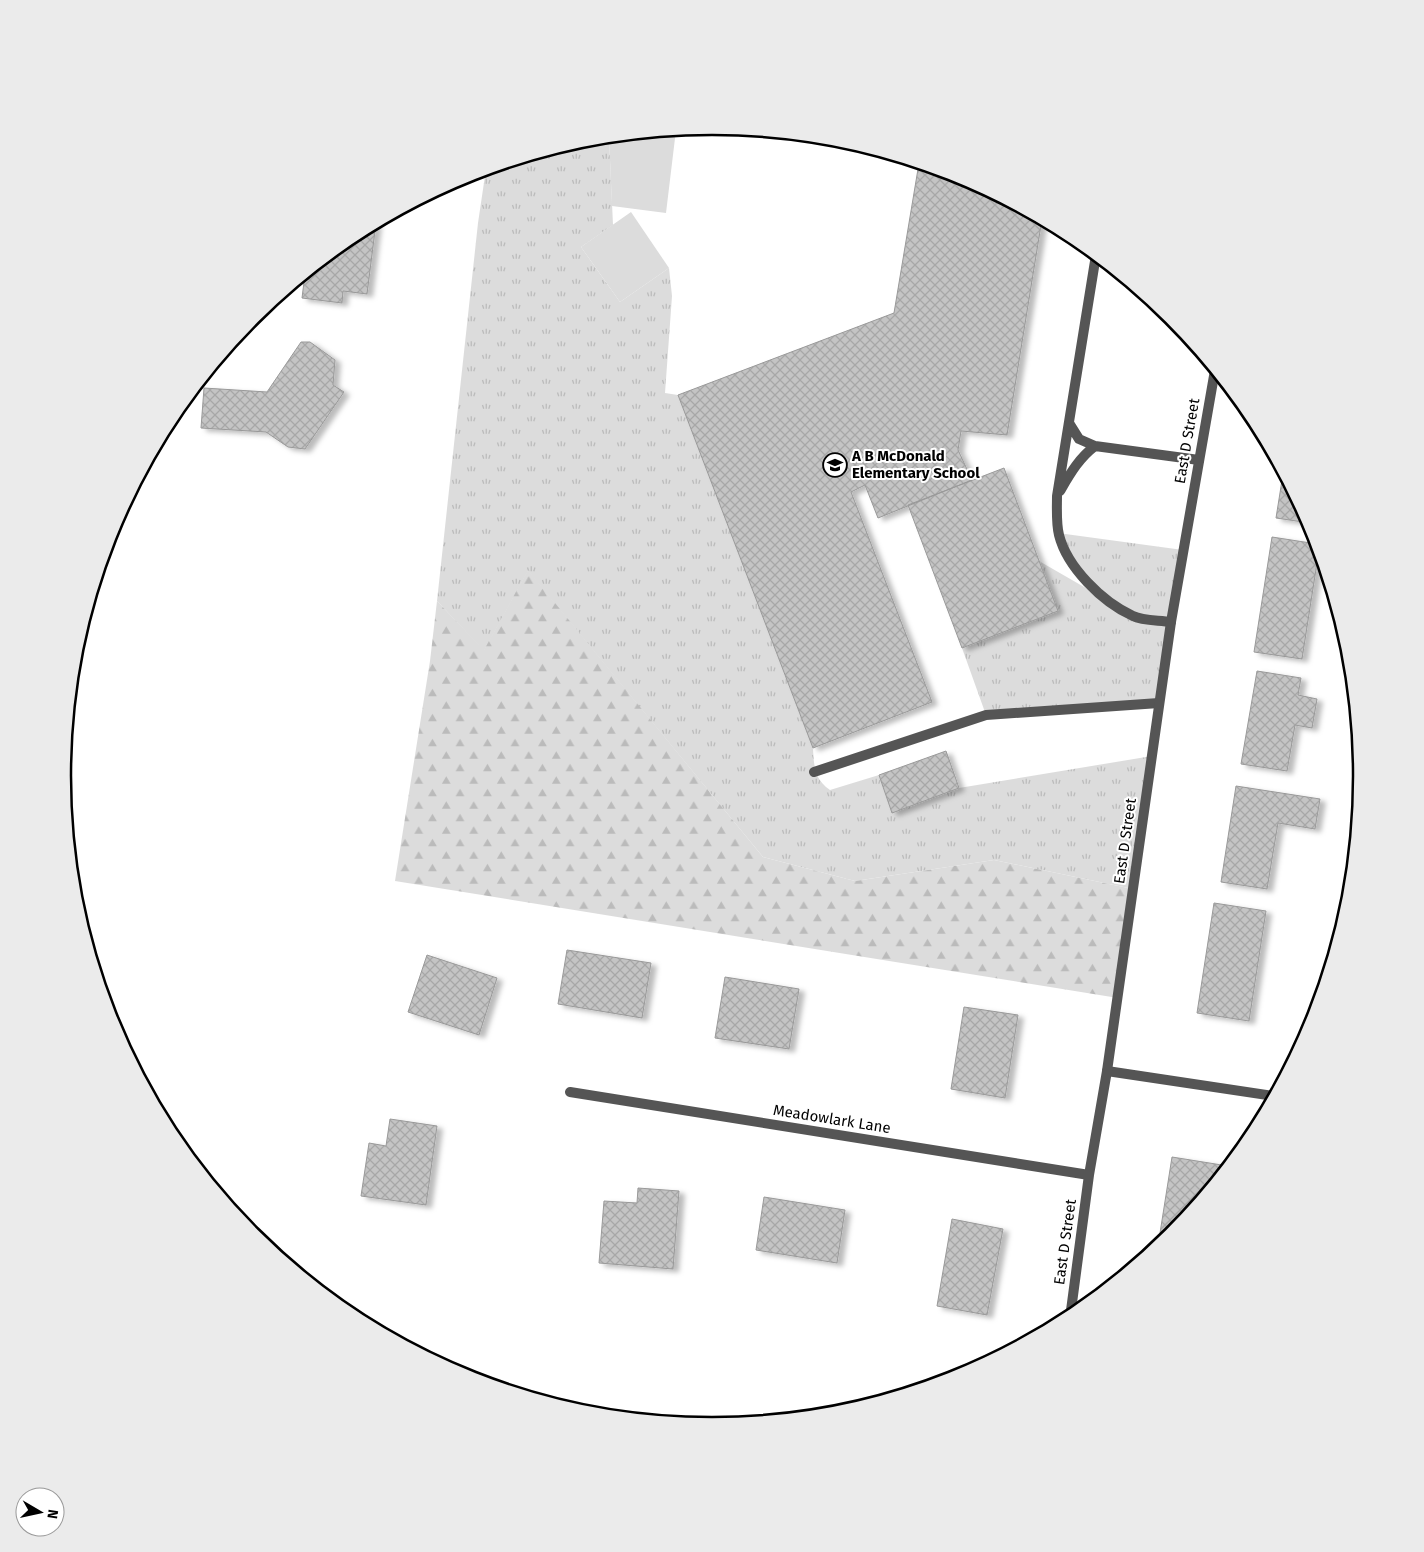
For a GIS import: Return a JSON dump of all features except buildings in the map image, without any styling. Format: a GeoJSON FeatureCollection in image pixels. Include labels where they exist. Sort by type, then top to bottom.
{"type":"FeatureCollection","features":[{"type":"Feature","properties":{"kind":"street"},"geometry":{"type":"LineString","coordinates":[[1095,263],[1057,496],[1058,533],[1068,558],[1086,581],[1108,601],[1134,616],[1171,622]]}},
{"type":"Feature","properties":{"kind":"street","name":"East D Street"},"geometry":{"type":"LineString","coordinates":[[1072,1306],[1089,1175],[1107,1070],[1171,622],[1214,378]]}},
{"type":"Feature","properties":{"kind":"street"},"geometry":{"type":"LineString","coordinates":[[1069,423],[1080,439],[1095,446],[1199,460]]}},
{"type":"Feature","properties":{"kind":"street"},"geometry":{"type":"LineString","coordinates":[[1057,496],[1074,467],[1085,453],[1095,446]]}},
{"type":"Feature","properties":{"kind":"street"},"geometry":{"type":"LineString","coordinates":[[814,772],[986,715],[1159,703]]}},
{"type":"Feature","properties":{"kind":"street"},"geometry":{"type":"LineString","coordinates":[[1107,1070],[1268,1095]]}},
{"type":"Feature","properties":{"kind":"street","name":"Meadowlark Lane"},"geometry":{"type":"LineString","coordinates":[[570,1092],[1089,1175]]}},
{"type":"Feature","properties":{"kind":"green space"},"geometry":{"type":"Polygon","coordinates":[[[675,137],[666,213],[612,206],[609,144],[675,137]]]}},
{"type":"Feature","properties":{"kind":"green space"},"geometry":{"type":"Polygon","coordinates":[[[609,144],[613,225],[581,247],[620,302],[669,268],[672,296],[665,393],[678,395],[813,748],[818,777],[830,790],[879,775],[892,813],[959,788],[1152,756],[1133,889],[994,860],[855,881],[763,857],[528,571],[484,651],[437,601],[478,223],[485,177],[546,157],[609,144]]]}},
{"type":"Feature","properties":{"kind":"green space"},"geometry":{"type":"Polygon","coordinates":[[[631,212],[669,268],[620,302],[581,247],[631,212]]]}},
{"type":"Feature","properties":{"kind":"green space"},"geometry":{"type":"Polygon","coordinates":[[[1058,533],[1183,550],[1159,703],[986,715],[962,648],[1058,611],[1039,561],[1105,599],[1086,581],[1058,533]]]}},
{"type":"Feature","properties":{"kind":"green space"},"geometry":{"type":"Polygon","coordinates":[[[528,570],[763,857],[855,881],[994,860],[1133,889],[1118,998],[395,881],[430,661],[437,601],[484,650],[528,570]]]}},
{"type":"Feature","properties":{"kind":"place","name":"A B McDonald Elementary School"},"geometry":{"type":"Point","coordinates":[835,465]}}]}
